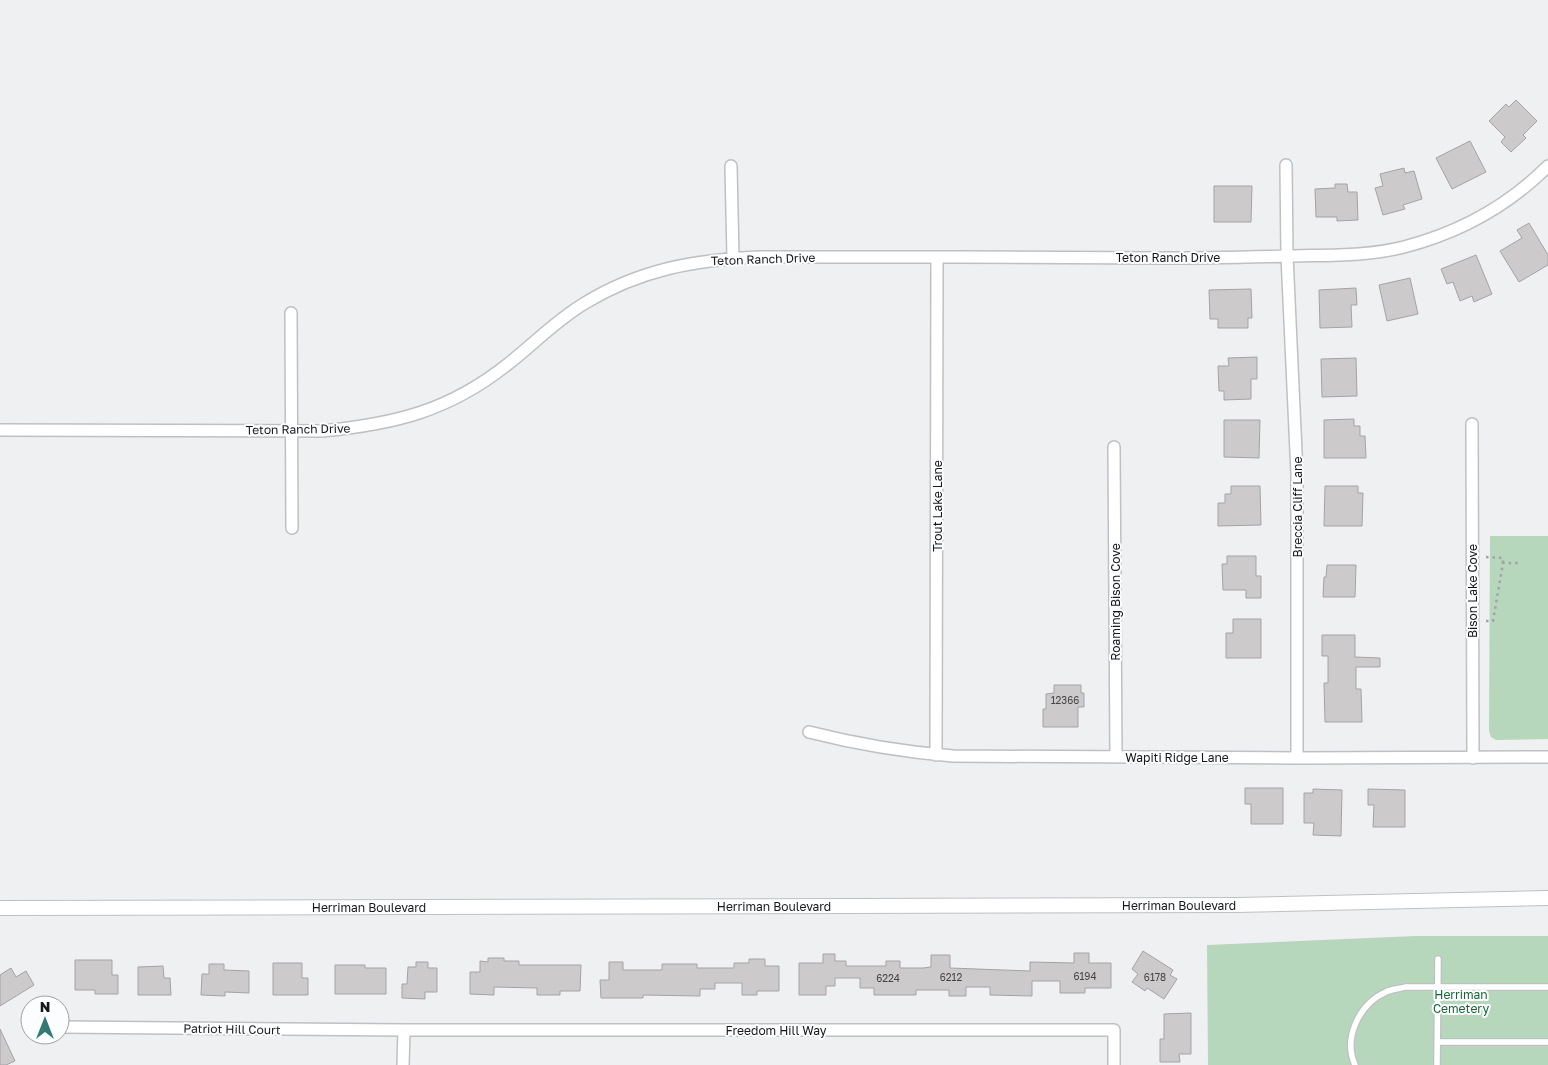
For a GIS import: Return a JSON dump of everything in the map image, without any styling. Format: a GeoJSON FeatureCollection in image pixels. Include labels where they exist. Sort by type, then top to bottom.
{"type":"FeatureCollection","features":[{"type":"Feature","properties":{"kind":"street","name":"Breccia Cliff Lane"},"geometry":{"type":"LineString","coordinates":[[1286,165],[1287,256],[1297,466],[1297,758]]}},
{"type":"Feature","properties":{"kind":"street"},"geometry":{"type":"LineString","coordinates":[[732,166],[733,258]]}},
{"type":"Feature","properties":{"kind":"street","name":"Teton Ranch Drive"},"geometry":{"type":"LineString","coordinates":[[0,430],[322,431],[366,427],[423,412],[451,401],[508,364],[556,322],[586,302],[643,276],[694,262],[733,258],[1195,258],[1365,254],[1403,247],[1450,232],[1490,212],[1523,189],[1548,166]]}},
{"type":"Feature","properties":{"kind":"street","name":"Trout Lake Lane"},"geometry":{"type":"LineString","coordinates":[[936,754],[937,257]]}},
{"type":"Feature","properties":{"kind":"street"},"geometry":{"type":"LineString","coordinates":[[291,313],[292,528]]}},
{"type":"Feature","properties":{"kind":"street","name":"Bison Lake Cove"},"geometry":{"type":"LineString","coordinates":[[1472,424],[1473,758]]}},
{"type":"Feature","properties":{"kind":"street","name":"Roaming Bison Cove"},"geometry":{"type":"LineString","coordinates":[[1114,447],[1116,757]]}},
{"type":"Feature","properties":{"kind":"street","name":"Wapiti Ridge Lane"},"geometry":{"type":"LineString","coordinates":[[809,732],[841,740],[913,752],[995,757],[1548,757]]}},
{"type":"Feature","properties":{"kind":"street","name":"Herriman Boulevard"},"geometry":{"type":"LineString","coordinates":[[0,908],[1236,905],[1548,898]]}},
{"type":"Feature","properties":{"kind":"street","name":"Patriot Hill Court"},"geometry":{"type":"LineString","coordinates":[[70,1027],[404,1030]]}},
{"type":"Feature","properties":{"kind":"street"},"geometry":{"type":"LineString","coordinates":[[403,1065],[404,1030]]}},
{"type":"Feature","properties":{"kind":"street","name":"Freedom Hill Way"},"geometry":{"type":"LineString","coordinates":[[404,1030],[1114,1030],[1114,1065]]}},
{"type":"Feature","properties":{"kind":"lane"},"geometry":{"type":"LineString","coordinates":[[1437,1065],[1438,959]]}},
{"type":"Feature","properties":{"kind":"lane"},"geometry":{"type":"LineString","coordinates":[[1355,1065],[1351,1042],[1356,1022],[1366,1005],[1386,992],[1405,987],[1548,987]]}},
{"type":"Feature","properties":{"kind":"lane"},"geometry":{"type":"LineString","coordinates":[[1437,1042],[1548,1042]]}},
{"type":"Feature","properties":{"kind":"path"},"geometry":{"type":"LineString","coordinates":[[1486,557],[1503,558],[1493,621],[1486,621]]}},
{"type":"Feature","properties":{"kind":"path"},"geometry":{"type":"LineString","coordinates":[[1503,563],[1520,563]]}},
{"type":"Feature","properties":{"kind":"green space"},"geometry":{"type":"Polygon","coordinates":[[[1490,536],[1548,536],[1548,739],[1496,740],[1491,737],[1489,731],[1490,536]]]}},
{"type":"Feature","properties":{"kind":"green space","name":"Herriman Cemetery"},"geometry":{"type":"Polygon","coordinates":[[[1416,936],[1548,936],[1548,1065],[1208,1065],[1207,945],[1416,936]]]}},
{"type":"Feature","properties":{"kind":"building"},"geometry":{"type":"Polygon","coordinates":[[[1516,100],[1537,121],[1523,135],[1526,138],[1511,152],[1501,142],[1505,137],[1489,121],[1506,104],[1509,107],[1516,100]]]}},
{"type":"Feature","properties":{"kind":"building"},"geometry":{"type":"Polygon","coordinates":[[[1470,141],[1486,172],[1452,189],[1436,158],[1470,141]]]}},
{"type":"Feature","properties":{"kind":"building"},"geometry":{"type":"Polygon","coordinates":[[[1404,168],[1405,173],[1414,171],[1422,199],[1403,205],[1405,209],[1383,215],[1375,188],[1383,186],[1380,174],[1404,168]]]}},
{"type":"Feature","properties":{"kind":"building"},"geometry":{"type":"Polygon","coordinates":[[[1335,184],[1347,184],[1348,192],[1357,192],[1358,220],[1337,221],[1337,217],[1316,217],[1315,189],[1335,188],[1335,184]]]}},
{"type":"Feature","properties":{"kind":"building"},"geometry":{"type":"Polygon","coordinates":[[[1214,186],[1252,186],[1251,222],[1214,222],[1214,186]]]}},
{"type":"Feature","properties":{"kind":"building"},"geometry":{"type":"Polygon","coordinates":[[[1529,223],[1548,255],[1548,265],[1519,282],[1500,251],[1522,238],[1517,230],[1529,223]]]}},
{"type":"Feature","properties":{"kind":"building"},"geometry":{"type":"Polygon","coordinates":[[[1476,255],[1492,294],[1474,302],[1472,296],[1460,301],[1453,282],[1447,284],[1441,269],[1476,255]]]}},
{"type":"Feature","properties":{"kind":"building"},"geometry":{"type":"Polygon","coordinates":[[[1410,278],[1418,314],[1387,321],[1379,285],[1410,278]]]}},
{"type":"Feature","properties":{"kind":"building"},"geometry":{"type":"Polygon","coordinates":[[[1356,288],[1357,305],[1351,305],[1352,327],[1320,328],[1319,290],[1356,288]]]}},
{"type":"Feature","properties":{"kind":"building"},"geometry":{"type":"Polygon","coordinates":[[[1251,289],[1252,318],[1248,318],[1248,328],[1218,328],[1218,319],[1210,319],[1209,290],[1251,289]]]}},
{"type":"Feature","properties":{"kind":"building"},"geometry":{"type":"Polygon","coordinates":[[[1257,357],[1257,379],[1251,379],[1251,399],[1224,400],[1224,391],[1219,391],[1218,366],[1229,366],[1228,358],[1257,357]]]}},
{"type":"Feature","properties":{"kind":"building"},"geometry":{"type":"Polygon","coordinates":[[[1356,358],[1357,396],[1322,397],[1321,359],[1356,358]]]}},
{"type":"Feature","properties":{"kind":"building"},"geometry":{"type":"Polygon","coordinates":[[[1354,419],[1354,426],[1360,426],[1360,436],[1365,436],[1366,458],[1324,458],[1324,420],[1354,419]]]}},
{"type":"Feature","properties":{"kind":"building"},"geometry":{"type":"Polygon","coordinates":[[[1224,420],[1260,420],[1259,458],[1224,457],[1224,420]]]}},
{"type":"Feature","properties":{"kind":"building"},"geometry":{"type":"Polygon","coordinates":[[[1231,486],[1260,486],[1261,525],[1218,526],[1218,503],[1225,503],[1225,494],[1231,494],[1231,486]]]}},
{"type":"Feature","properties":{"kind":"building"},"geometry":{"type":"Polygon","coordinates":[[[1325,486],[1358,486],[1358,493],[1363,493],[1362,526],[1324,526],[1325,486]]]}},
{"type":"Feature","properties":{"kind":"building"},"geometry":{"type":"Polygon","coordinates":[[[1227,556],[1256,556],[1256,576],[1261,576],[1261,598],[1246,598],[1246,590],[1223,590],[1222,564],[1227,564],[1227,556]]]}},
{"type":"Feature","properties":{"kind":"building"},"geometry":{"type":"Polygon","coordinates":[[[1327,565],[1356,565],[1355,597],[1323,597],[1327,565]]]}},
{"type":"Feature","properties":{"kind":"building"},"geometry":{"type":"Polygon","coordinates":[[[1233,619],[1261,619],[1261,658],[1226,658],[1226,633],[1233,633],[1233,619]]]}},
{"type":"Feature","properties":{"kind":"building"},"geometry":{"type":"Polygon","coordinates":[[[1322,635],[1355,635],[1355,657],[1380,658],[1380,667],[1356,667],[1356,689],[1361,689],[1362,722],[1325,722],[1324,683],[1328,683],[1328,656],[1322,656],[1322,635]]]}},
{"type":"Feature","properties":{"kind":"building"},"geometry":{"type":"Polygon","coordinates":[[[1054,685],[1081,685],[1081,693],[1084,693],[1084,707],[1078,707],[1078,727],[1043,727],[1043,709],[1046,709],[1046,694],[1054,693],[1054,685]]]}},
{"type":"Feature","properties":{"kind":"building"},"geometry":{"type":"Polygon","coordinates":[[[1245,788],[1283,788],[1283,824],[1251,824],[1251,804],[1245,804],[1245,788]]]}},
{"type":"Feature","properties":{"kind":"building"},"geometry":{"type":"Polygon","coordinates":[[[1313,789],[1342,790],[1341,836],[1313,835],[1314,823],[1304,823],[1304,793],[1313,793],[1313,789]]]}},
{"type":"Feature","properties":{"kind":"building"},"geometry":{"type":"Polygon","coordinates":[[[1368,789],[1405,790],[1405,827],[1373,827],[1374,805],[1368,805],[1368,789]]]}},
{"type":"Feature","properties":{"kind":"building"},"geometry":{"type":"Polygon","coordinates":[[[1143,951],[1173,970],[1170,975],[1177,979],[1164,999],[1147,988],[1145,991],[1132,982],[1138,974],[1132,969],[1143,951]]]}},
{"type":"Feature","properties":{"kind":"building"},"geometry":{"type":"Polygon","coordinates":[[[1074,953],[1089,953],[1089,963],[1111,963],[1111,988],[1085,988],[1085,993],[1060,993],[1060,981],[1032,981],[1032,996],[990,995],[990,987],[966,987],[966,996],[949,996],[949,990],[916,990],[916,995],[874,995],[874,988],[860,988],[860,978],[835,978],[835,986],[826,986],[826,995],[799,995],[799,963],[823,963],[823,954],[835,954],[835,961],[846,961],[846,966],[886,966],[886,961],[900,961],[900,968],[923,968],[931,967],[931,955],[950,955],[950,968],[1030,971],[1030,962],[1074,963],[1074,953]]]}},
{"type":"Feature","properties":{"kind":"building"},"geometry":{"type":"Polygon","coordinates":[[[488,958],[504,958],[504,961],[519,961],[519,965],[581,965],[580,991],[560,991],[560,995],[537,995],[537,988],[494,987],[494,995],[470,994],[470,972],[480,972],[480,961],[488,962],[488,958]]]}},
{"type":"Feature","properties":{"kind":"building"},"geometry":{"type":"Polygon","coordinates":[[[749,959],[765,959],[765,966],[779,966],[779,991],[757,991],[757,995],[742,995],[742,983],[715,983],[715,989],[700,989],[700,996],[643,995],[643,998],[601,998],[600,980],[609,980],[609,962],[623,962],[623,970],[662,970],[662,964],[697,964],[697,968],[734,968],[734,963],[749,963],[749,959]]]}},
{"type":"Feature","properties":{"kind":"building"},"geometry":{"type":"Polygon","coordinates":[[[75,960],[112,960],[112,975],[118,975],[118,994],[95,994],[95,990],[75,990],[75,960]]]}},
{"type":"Feature","properties":{"kind":"building"},"geometry":{"type":"Polygon","coordinates":[[[416,962],[428,962],[428,968],[437,968],[437,992],[425,992],[425,999],[402,998],[402,984],[407,984],[408,967],[416,967],[416,962]]]}},
{"type":"Feature","properties":{"kind":"building"},"geometry":{"type":"Polygon","coordinates":[[[273,963],[302,963],[302,978],[308,978],[308,995],[273,995],[273,963]]]}},
{"type":"Feature","properties":{"kind":"building"},"geometry":{"type":"Polygon","coordinates":[[[209,964],[224,964],[224,970],[249,971],[249,993],[225,992],[225,996],[201,995],[202,974],[209,974],[209,964]]]}},
{"type":"Feature","properties":{"kind":"building"},"geometry":{"type":"Polygon","coordinates":[[[335,965],[365,965],[365,968],[386,968],[386,994],[335,994],[335,965]]]}},
{"type":"Feature","properties":{"kind":"building"},"geometry":{"type":"Polygon","coordinates":[[[163,966],[164,978],[170,978],[171,995],[138,995],[138,967],[163,966]]]}},
{"type":"Feature","properties":{"kind":"building"},"geometry":{"type":"Polygon","coordinates":[[[11,968],[16,977],[26,971],[34,985],[0,1006],[0,975],[11,968]]]}},
{"type":"Feature","properties":{"kind":"building"},"geometry":{"type":"Polygon","coordinates":[[[1191,1013],[1191,1054],[1179,1054],[1180,1062],[1160,1062],[1160,1039],[1164,1039],[1164,1014],[1191,1013]]]}},
{"type":"Feature","properties":{"kind":"building"},"geometry":{"type":"Polygon","coordinates":[[[0,1029],[15,1061],[6,1065],[0,1065],[0,1029]]]}}]}
